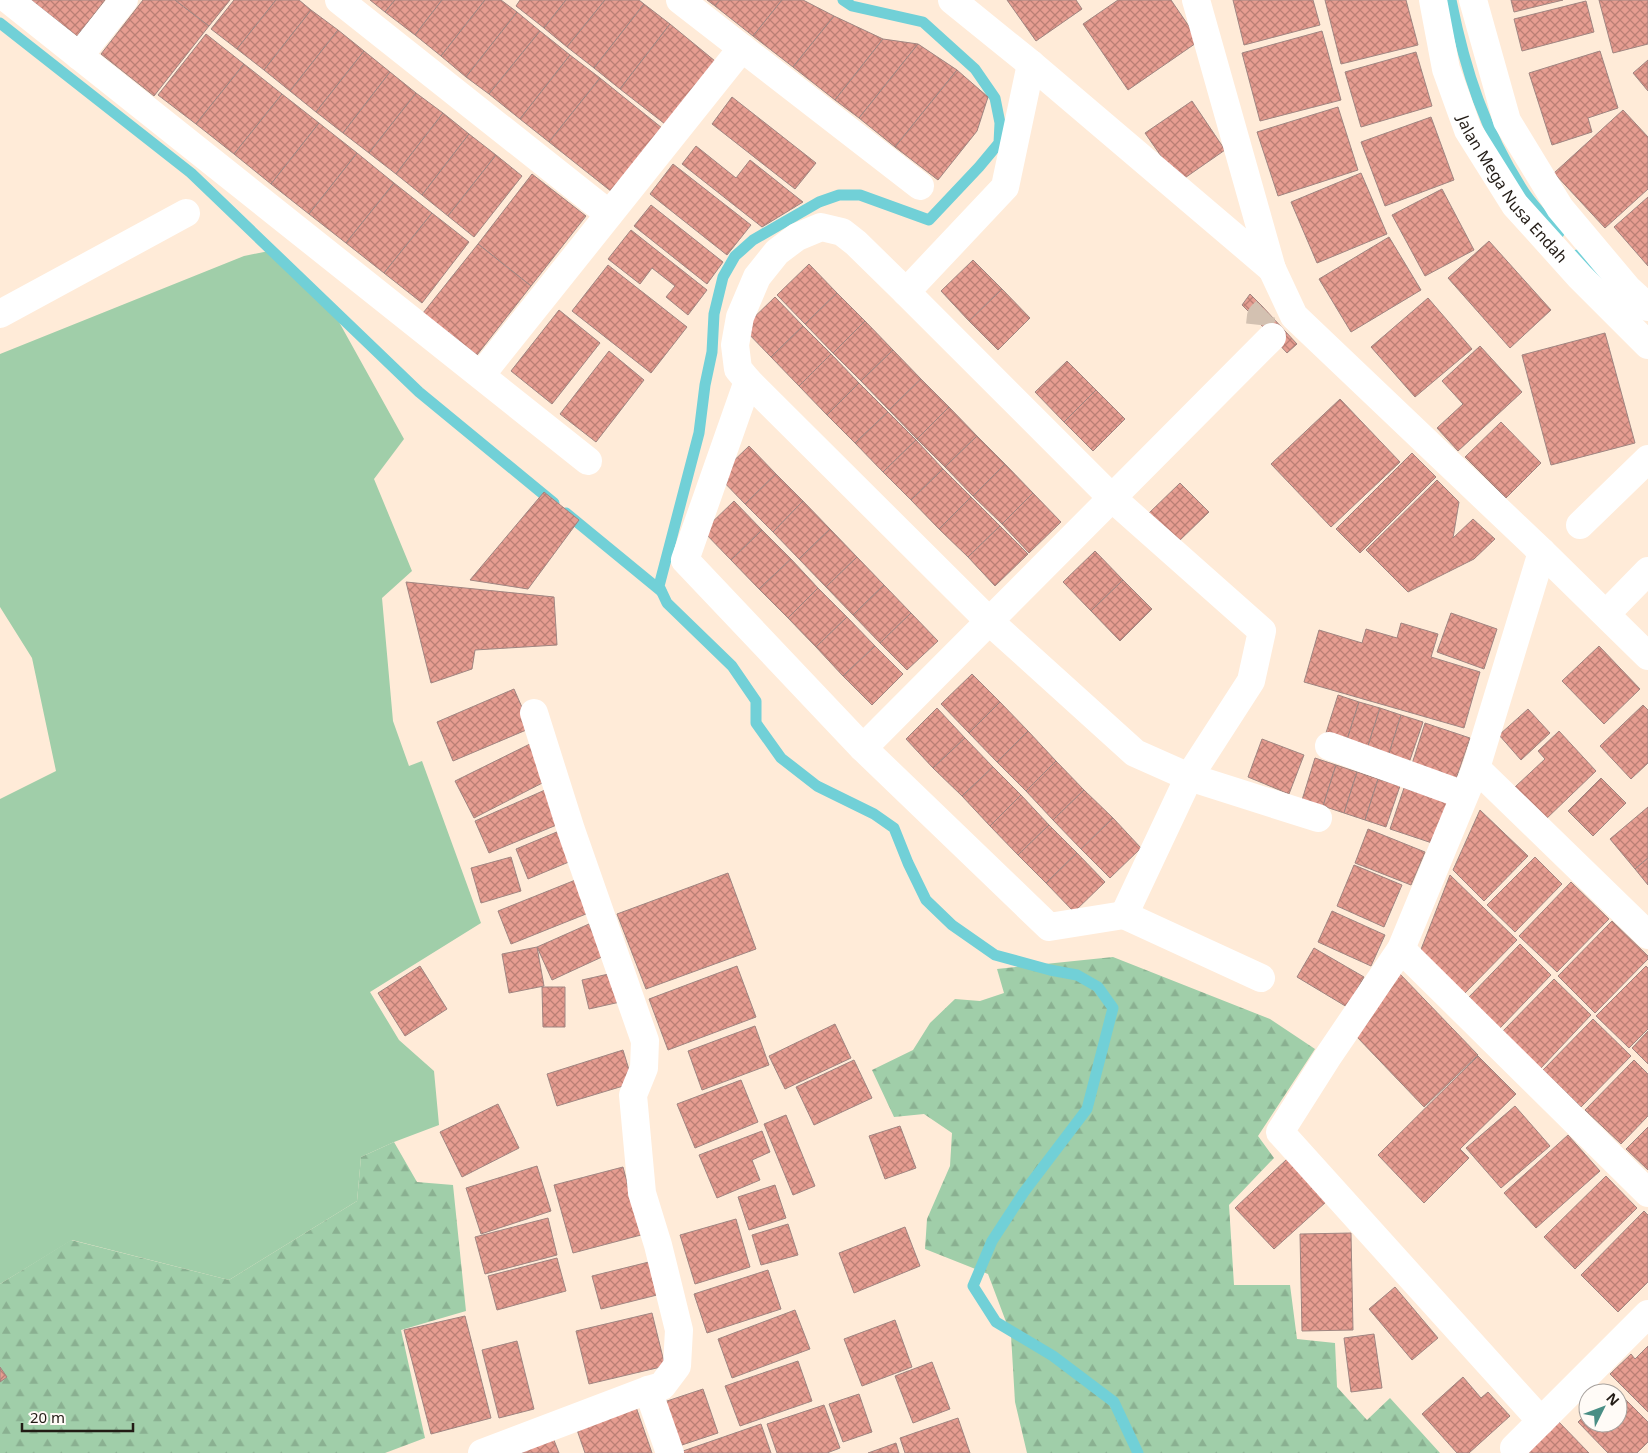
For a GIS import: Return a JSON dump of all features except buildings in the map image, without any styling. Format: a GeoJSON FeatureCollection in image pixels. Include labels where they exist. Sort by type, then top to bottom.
{"type":"FeatureCollection","features":[{"type":"Feature","properties":{"kind":"street"},"geometry":{"type":"LineString","coordinates":[[9,0],[588,461]]}},
{"type":"Feature","properties":{"kind":"street"},"geometry":{"type":"LineString","coordinates":[[79,56],[124,0]]}},
{"type":"Feature","properties":{"kind":"street"},"geometry":{"type":"LineString","coordinates":[[339,0],[609,214]]}},
{"type":"Feature","properties":{"kind":"street"},"geometry":{"type":"LineString","coordinates":[[680,0],[920,186]]}},
{"type":"Feature","properties":{"kind":"street"},"geometry":{"type":"LineString","coordinates":[[952,0],[1031,64],[1272,269]]}},
{"type":"Feature","properties":{"kind":"street"},"geometry":{"type":"LineString","coordinates":[[863,748],[1112,498],[1274,323],[1272,269],[1196,0]]}},
{"type":"Feature","properties":{"kind":"street","name":"Jalan Mega Nusa Endah"},"geometry":{"type":"LineString","coordinates":[[1433,0],[1446,69],[1468,130],[1515,205],[1580,278],[1648,345]]}},
{"type":"Feature","properties":{"kind":"street"},"geometry":{"type":"LineString","coordinates":[[1474,0],[1507,121],[1560,208],[1628,289],[1648,307]]}},
{"type":"Feature","properties":{"kind":"street"},"geometry":{"type":"LineString","coordinates":[[481,375],[742,48]]}},
{"type":"Feature","properties":{"kind":"street"},"geometry":{"type":"LineString","coordinates":[[906,292],[1004,186],[1031,64]]}},
{"type":"Feature","properties":{"kind":"street"},"geometry":{"type":"LineString","coordinates":[[0,314],[186,213]]}},
{"type":"Feature","properties":{"kind":"street"},"geometry":{"type":"LineString","coordinates":[[1124,915],[1188,777],[1251,681],[1262,632],[1112,498],[856,243],[842,232],[821,227],[797,237],[777,252],[757,277],[740,317],[735,344],[738,369],[748,381],[990,621],[1135,752],[1188,777],[1318,818]]}},
{"type":"Feature","properties":{"kind":"street"},"geometry":{"type":"LineString","coordinates":[[1274,323],[1542,552],[1648,656]]}},
{"type":"Feature","properties":{"kind":"street"},"geometry":{"type":"LineString","coordinates":[[748,381],[685,560],[863,748],[1049,928],[1124,915],[1261,978]]}},
{"type":"Feature","properties":{"kind":"street"},"geometry":{"type":"LineString","coordinates":[[1580,525],[1648,459]]}},
{"type":"Feature","properties":{"kind":"street"},"geometry":{"type":"LineString","coordinates":[[1540,1421],[1280,1132],[1327,1058],[1401,949],[1476,768],[1542,552]]}},
{"type":"Feature","properties":{"kind":"street"},"geometry":{"type":"LineString","coordinates":[[1606,614],[1648,571]]}},
{"type":"Feature","properties":{"kind":"street"},"geometry":{"type":"LineString","coordinates":[[482,1453],[662,1386],[677,1366],[678,1330],[658,1245],[642,1193],[634,1095],[644,1068],[645,1042],[571,830],[534,713]]}},
{"type":"Feature","properties":{"kind":"street"},"geometry":{"type":"LineString","coordinates":[[1329,746],[1464,795]]}},
{"type":"Feature","properties":{"kind":"street"},"geometry":{"type":"LineString","coordinates":[[1476,768],[1648,935]]}},
{"type":"Feature","properties":{"kind":"street"},"geometry":{"type":"LineString","coordinates":[[1401,949],[1648,1193]]}},
{"type":"Feature","properties":{"kind":"street"},"geometry":{"type":"LineString","coordinates":[[1514,1448],[1648,1314]]}},
{"type":"Feature","properties":{"kind":"street"},"geometry":{"type":"LineString","coordinates":[[648,1390],[670,1453]]}},
{"type":"Feature","properties":{"kind":"green space"},"geometry":{"type":"Polygon","coordinates":[[[269,251],[334,313],[404,439],[374,479],[412,571],[382,598],[393,721],[409,766],[422,761],[481,923],[370,992],[399,1040],[434,1071],[439,1125],[361,1157],[357,1201],[229,1280],[72,1240],[0,1284],[0,799],[56,771],[32,658],[0,607],[0,354],[244,256],[269,251]]]}},
{"type":"Feature","properties":{"kind":"green space"},"geometry":{"type":"Polygon","coordinates":[[[1113,957],[1270,1019],[1315,1049],[1258,1136],[1274,1158],[1229,1205],[1234,1285],[1290,1285],[1297,1339],[1335,1343],[1337,1387],[1367,1420],[1390,1398],[1440,1453],[1027,1453],[1015,1402],[1011,1335],[988,1274],[925,1249],[927,1219],[950,1166],[952,1133],[924,1114],[894,1117],[872,1070],[913,1050],[930,1023],[955,999],[980,1001],[1004,993],[997,969],[1113,957]]]}},
{"type":"Feature","properties":{"kind":"green space"},"geometry":{"type":"Polygon","coordinates":[[[394,1142],[417,1182],[453,1185],[466,1311],[401,1330],[425,1438],[385,1453],[0,1453],[0,1284],[71,1240],[229,1280],[357,1201],[361,1157],[394,1142]]]}},
{"type":"Feature","properties":{"kind":"waterway"},"geometry":{"type":"LineString","coordinates":[[843,0],[852,6],[923,22],[975,69],[995,98],[1000,123],[999,143],[929,220],[860,195],[839,195],[819,202],[753,240],[735,256],[723,277],[714,314],[712,352],[705,385],[699,433],[659,586],[667,603],[732,666],[756,701],[756,723],[781,758],[817,786],[874,814],[894,828],[926,900],[952,925],[995,955],[1050,970],[1077,975],[1098,987],[1113,1008],[1087,1109],[1024,1192],[992,1241],[973,1286],[996,1322],[1053,1356],[1114,1402],[1138,1453]]}},
{"type":"Feature","properties":{"kind":"waterway"},"geometry":{"type":"LineString","coordinates":[[1451,0],[1470,76],[1498,147],[1528,198],[1559,233]]}},
{"type":"Feature","properties":{"kind":"waterway"},"geometry":{"type":"LineString","coordinates":[[0,23],[191,173],[419,392],[554,503]]}},
{"type":"Feature","properties":{"kind":"waterway"},"geometry":{"type":"LineString","coordinates":[[1577,255],[1607,283]]}},
{"type":"Feature","properties":{"kind":"waterway"},"geometry":{"type":"LineString","coordinates":[[566,513],[661,591]]}},
{"type":"Feature","properties":{"kind":"tunnel"},"geometry":{"type":"LineString","coordinates":[[1260,325],[1261,316],[1266,311]]}}]}
